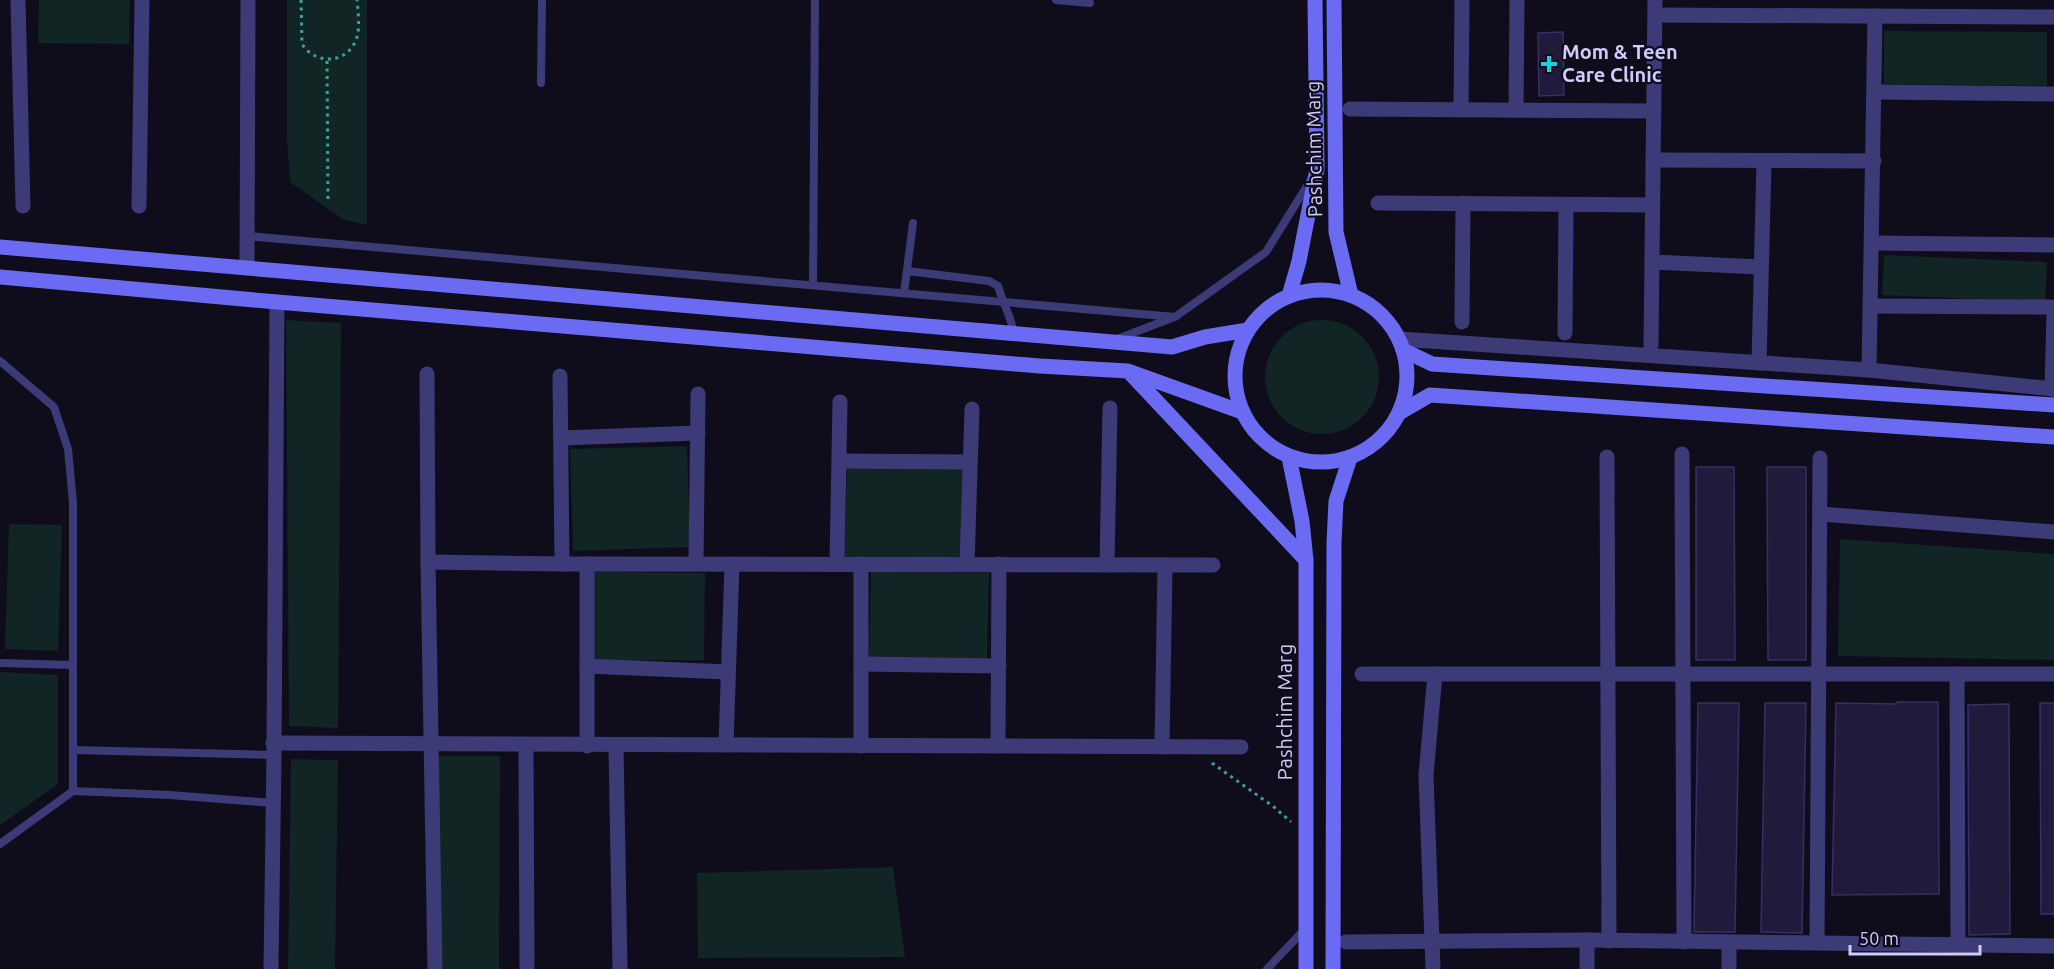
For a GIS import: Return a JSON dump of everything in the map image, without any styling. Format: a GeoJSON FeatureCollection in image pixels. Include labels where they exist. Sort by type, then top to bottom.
{"type":"FeatureCollection","features":[{"type":"Feature","properties":{"kind":"main road","name":"Pashchim Marg"},"geometry":{"type":"LineString","coordinates":[[1289,296],[1299,261],[1317,169],[1315,0]]}},
{"type":"Feature","properties":{"kind":"main road","name":"Pashchim Marg"},"geometry":{"type":"LineString","coordinates":[[1334,0],[1336,232],[1351,295]]}},
{"type":"Feature","properties":{"kind":"main road"},"geometry":{"type":"LineString","coordinates":[[0,247],[1172,347],[1205,337],[1248,330]]}},
{"type":"Feature","properties":{"kind":"main road"},"geometry":{"type":"LineString","coordinates":[[0,277],[1040,366],[1128,371],[1242,411]]}},
{"type":"Feature","properties":{"kind":"main road"},"geometry":{"type":"LineString","coordinates":[[1320,290],[1351,295],[1378,311],[1389,322],[1401,344],[1407,371],[1406,392],[1400,413],[1379,440],[1350,458],[1330,463],[1309,462],[1289,457],[1269,446],[1253,431],[1242,411],[1235,384],[1237,356],[1248,330],[1266,310],[1289,296],[1320,290]]}},
{"type":"Feature","properties":{"kind":"main road"},"geometry":{"type":"LineString","coordinates":[[1401,344],[1432,364],[2054,405]]}},
{"type":"Feature","properties":{"kind":"main road"},"geometry":{"type":"LineString","coordinates":[[1128,371],[1306,560]]}},
{"type":"Feature","properties":{"kind":"main road"},"geometry":{"type":"LineString","coordinates":[[1400,413],[1430,395],[2054,437]]}},
{"type":"Feature","properties":{"kind":"main road","name":"Pashchim Marg"},"geometry":{"type":"LineString","coordinates":[[1289,457],[1302,521],[1306,560],[1306,969]]}},
{"type":"Feature","properties":{"kind":"main road"},"geometry":{"type":"LineString","coordinates":[[1333,969],[1334,543],[1336,501],[1350,458]]}},
{"type":"Feature","properties":{"kind":"street"},"geometry":{"type":"LineString","coordinates":[[18,0],[23,207]]}},
{"type":"Feature","properties":{"kind":"street"},"geometry":{"type":"LineString","coordinates":[[140,206],[142,0]]}},
{"type":"Feature","properties":{"kind":"street"},"geometry":{"type":"LineString","coordinates":[[247,268],[248,0]]}},
{"type":"Feature","properties":{"kind":"street"},"geometry":{"type":"LineString","coordinates":[[1461,110],[1462,0]]}},
{"type":"Feature","properties":{"kind":"street"},"geometry":{"type":"LineString","coordinates":[[1516,110],[1518,0]]}},
{"type":"Feature","properties":{"kind":"street"},"geometry":{"type":"LineString","coordinates":[[1651,345],[1655,7],[1804,8],[1875,16],[2054,17]]}},
{"type":"Feature","properties":{"kind":"street"},"geometry":{"type":"LineString","coordinates":[[1869,370],[1872,306],[1875,16]]}},
{"type":"Feature","properties":{"kind":"street"},"geometry":{"type":"LineString","coordinates":[[1875,92],[2054,94]]}},
{"type":"Feature","properties":{"kind":"street"},"geometry":{"type":"LineString","coordinates":[[1350,109],[1654,111]]}},
{"type":"Feature","properties":{"kind":"street"},"geometry":{"type":"LineString","coordinates":[[1653,160],[1874,162]]}},
{"type":"Feature","properties":{"kind":"street"},"geometry":{"type":"LineString","coordinates":[[1759,363],[1764,160]]}},
{"type":"Feature","properties":{"kind":"street"},"geometry":{"type":"LineString","coordinates":[[1378,203],[1652,205]]}},
{"type":"Feature","properties":{"kind":"street"},"geometry":{"type":"LineString","coordinates":[[1462,322],[1463,203]]}},
{"type":"Feature","properties":{"kind":"street"},"geometry":{"type":"LineString","coordinates":[[1564,333],[1566,205]]}},
{"type":"Feature","properties":{"kind":"street"},"geometry":{"type":"LineString","coordinates":[[1872,243],[2054,245]]}},
{"type":"Feature","properties":{"kind":"street"},"geometry":{"type":"LineString","coordinates":[[1652,262],[1761,267]]}},
{"type":"Feature","properties":{"kind":"street"},"geometry":{"type":"LineString","coordinates":[[271,969],[277,302]]}},
{"type":"Feature","properties":{"kind":"street"},"geometry":{"type":"LineString","coordinates":[[1872,306],[2054,308]]}},
{"type":"Feature","properties":{"kind":"street"},"geometry":{"type":"LineString","coordinates":[[1401,344],[1869,370],[2053,389],[2054,314]]}},
{"type":"Feature","properties":{"kind":"street"},"geometry":{"type":"LineString","coordinates":[[427,375],[430,745],[435,969]]}},
{"type":"Feature","properties":{"kind":"street"},"geometry":{"type":"LineString","coordinates":[[560,376],[562,564]]}},
{"type":"Feature","properties":{"kind":"street"},"geometry":{"type":"LineString","coordinates":[[696,564],[698,394]]}},
{"type":"Feature","properties":{"kind":"street"},"geometry":{"type":"LineString","coordinates":[[837,564],[840,402]]}},
{"type":"Feature","properties":{"kind":"street"},"geometry":{"type":"LineString","coordinates":[[1107,565],[1110,408]]}},
{"type":"Feature","properties":{"kind":"street"},"geometry":{"type":"LineString","coordinates":[[967,564],[972,409]]}},
{"type":"Feature","properties":{"kind":"street"},"geometry":{"type":"LineString","coordinates":[[561,438],[698,433]]}},
{"type":"Feature","properties":{"kind":"street"},"geometry":{"type":"LineString","coordinates":[[1682,454],[1684,942]]}},
{"type":"Feature","properties":{"kind":"street"},"geometry":{"type":"LineString","coordinates":[[1607,457],[1609,941]]}},
{"type":"Feature","properties":{"kind":"street"},"geometry":{"type":"LineString","coordinates":[[1818,943],[1821,458]]}},
{"type":"Feature","properties":{"kind":"street"},"geometry":{"type":"LineString","coordinates":[[838,461],[970,462]]}},
{"type":"Feature","properties":{"kind":"street"},"geometry":{"type":"LineString","coordinates":[[1820,514],[2054,532]]}},
{"type":"Feature","properties":{"kind":"street"},"geometry":{"type":"LineString","coordinates":[[428,562],[1213,565]]}},
{"type":"Feature","properties":{"kind":"street"},"geometry":{"type":"LineString","coordinates":[[587,564],[587,746]]}},
{"type":"Feature","properties":{"kind":"street"},"geometry":{"type":"LineString","coordinates":[[726,745],[732,564]]}},
{"type":"Feature","properties":{"kind":"street"},"geometry":{"type":"LineString","coordinates":[[861,564],[861,746]]}},
{"type":"Feature","properties":{"kind":"street"},"geometry":{"type":"LineString","coordinates":[[998,746],[999,564]]}},
{"type":"Feature","properties":{"kind":"street"},"geometry":{"type":"LineString","coordinates":[[1162,747],[1165,565]]}},
{"type":"Feature","properties":{"kind":"street"},"geometry":{"type":"LineString","coordinates":[[861,664],[999,666]]}},
{"type":"Feature","properties":{"kind":"street"},"geometry":{"type":"LineString","coordinates":[[587,666],[728,672]]}},
{"type":"Feature","properties":{"kind":"street"},"geometry":{"type":"LineString","coordinates":[[1432,969],[1426,775],[1435,674]]}},
{"type":"Feature","properties":{"kind":"street"},"geometry":{"type":"LineString","coordinates":[[1957,674],[1958,945]]}},
{"type":"Feature","properties":{"kind":"street"},"geometry":{"type":"LineString","coordinates":[[1362,675],[2054,674]]}},
{"type":"Feature","properties":{"kind":"street"},"geometry":{"type":"LineString","coordinates":[[274,749],[430,745],[1241,747]]}},
{"type":"Feature","properties":{"kind":"street"},"geometry":{"type":"LineString","coordinates":[[616,746],[620,969]]}},
{"type":"Feature","properties":{"kind":"street"},"geometry":{"type":"LineString","coordinates":[[526,747],[527,969]]}},
{"type":"Feature","properties":{"kind":"street"},"geometry":{"type":"LineString","coordinates":[[1346,942],[1587,940],[2054,946]]}},
{"type":"Feature","properties":{"kind":"street"},"geometry":{"type":"LineString","coordinates":[[1587,940],[1587,969]]}},
{"type":"Feature","properties":{"kind":"street"},"geometry":{"type":"LineString","coordinates":[[1729,969],[1730,943]]}},
{"type":"Feature","properties":{"kind":"lane"},"geometry":{"type":"LineString","coordinates":[[541,83],[542,0]]}},
{"type":"Feature","properties":{"kind":"lane"},"geometry":{"type":"LineString","coordinates":[[813,285],[814,0]]}},
{"type":"Feature","properties":{"kind":"lane"},"geometry":{"type":"LineString","coordinates":[[1056,0],[1090,3]]}},
{"type":"Feature","properties":{"kind":"lane"},"geometry":{"type":"LineString","coordinates":[[1111,342],[1175,317],[1266,252],[1317,169]]}},
{"type":"Feature","properties":{"kind":"lane"},"geometry":{"type":"LineString","coordinates":[[904,293],[913,223]]}},
{"type":"Feature","properties":{"kind":"lane"},"geometry":{"type":"LineString","coordinates":[[247,237],[1175,317]]}},
{"type":"Feature","properties":{"kind":"lane"},"geometry":{"type":"LineString","coordinates":[[907,271],[989,281],[998,286],[1002,302],[1011,318],[1014,333]]}},
{"type":"Feature","properties":{"kind":"lane"},"geometry":{"type":"LineString","coordinates":[[0,361],[54,406],[68,449],[73,503],[73,791]]}},
{"type":"Feature","properties":{"kind":"lane"},"geometry":{"type":"LineString","coordinates":[[0,663],[73,665]]}},
{"type":"Feature","properties":{"kind":"lane"},"geometry":{"type":"LineString","coordinates":[[73,750],[274,749]]}},
{"type":"Feature","properties":{"kind":"lane"},"geometry":{"type":"LineString","coordinates":[[0,844],[73,791],[170,795],[273,803]]}},
{"type":"Feature","properties":{"kind":"lane"},"geometry":{"type":"LineString","coordinates":[[1268,969],[1306,928]]}},
{"type":"Feature","properties":{"kind":"path"},"geometry":{"type":"LineString","coordinates":[[302,0],[302,44],[310,53],[327,60],[342,56],[355,42],[358,35],[357,0]]}},
{"type":"Feature","properties":{"kind":"path"},"geometry":{"type":"LineString","coordinates":[[327,60],[328,200]]}},
{"type":"Feature","properties":{"kind":"path"},"geometry":{"type":"LineString","coordinates":[[1191,747],[1274,807],[1306,835]]}},
{"type":"Feature","properties":{"kind":"green space"},"geometry":{"type":"Polygon","coordinates":[[[39,0],[130,0],[129,44],[38,43],[39,0]]]}},
{"type":"Feature","properties":{"kind":"green space"},"geometry":{"type":"Polygon","coordinates":[[[287,0],[367,0],[367,225],[344,220],[290,182],[287,139],[287,0]]]}},
{"type":"Feature","properties":{"kind":"green space"},"geometry":{"type":"Polygon","coordinates":[[[1884,31],[2047,32],[2047,86],[1884,84],[1884,31]]]}},
{"type":"Feature","properties":{"kind":"green space"},"geometry":{"type":"Polygon","coordinates":[[[1884,255],[2047,262],[2045,302],[1882,295],[1884,255]]]}},
{"type":"Feature","properties":{"kind":"green space"},"geometry":{"type":"Polygon","coordinates":[[[286,320],[341,323],[338,728],[289,726],[286,320]]]}},
{"type":"Feature","properties":{"kind":"green space"},"geometry":{"type":"Polygon","coordinates":[[[1322,320],[1344,324],[1354,329],[1370,345],[1375,355],[1379,377],[1375,399],[1370,409],[1354,425],[1344,430],[1322,434],[1300,430],[1290,425],[1274,409],[1269,399],[1265,377],[1269,355],[1274,345],[1290,329],[1300,324],[1322,320]]]}},
{"type":"Feature","properties":{"kind":"green space"},"geometry":{"type":"Polygon","coordinates":[[[687,446],[690,547],[573,551],[570,449],[687,446]]]}},
{"type":"Feature","properties":{"kind":"green space"},"geometry":{"type":"Polygon","coordinates":[[[847,466],[963,467],[962,558],[845,557],[847,466]]]}},
{"type":"Feature","properties":{"kind":"green space"},"geometry":{"type":"Polygon","coordinates":[[[9,524],[62,525],[58,651],[5,649],[9,524]]]}},
{"type":"Feature","properties":{"kind":"green space"},"geometry":{"type":"Polygon","coordinates":[[[1840,539],[2054,554],[2054,660],[1838,656],[1840,539]]]}},
{"type":"Feature","properties":{"kind":"green space"},"geometry":{"type":"Polygon","coordinates":[[[594,572],[705,573],[704,660],[593,660],[594,572]]]}},
{"type":"Feature","properties":{"kind":"green space"},"geometry":{"type":"Polygon","coordinates":[[[871,572],[989,573],[987,659],[869,658],[871,572]]]}},
{"type":"Feature","properties":{"kind":"green space"},"geometry":{"type":"Polygon","coordinates":[[[0,672],[58,675],[58,784],[0,825],[0,672]]]}},
{"type":"Feature","properties":{"kind":"green space"},"geometry":{"type":"Polygon","coordinates":[[[429,756],[500,756],[499,969],[428,969],[429,756]]]}},
{"type":"Feature","properties":{"kind":"green space"},"geometry":{"type":"Polygon","coordinates":[[[291,759],[338,760],[335,969],[288,969],[291,759]]]}},
{"type":"Feature","properties":{"kind":"green space"},"geometry":{"type":"Polygon","coordinates":[[[893,867],[905,957],[698,958],[697,873],[893,867]]]}},
{"type":"Feature","properties":{"kind":"building"},"geometry":{"type":"Polygon","coordinates":[[[1563,32],[1564,95],[1539,96],[1538,33],[1563,32]]]}},
{"type":"Feature","properties":{"kind":"building"},"geometry":{"type":"Polygon","coordinates":[[[1696,467],[1734,467],[1735,660],[1696,660],[1696,467]]]}},
{"type":"Feature","properties":{"kind":"building"},"geometry":{"type":"Polygon","coordinates":[[[1767,467],[1806,467],[1806,660],[1768,660],[1767,467]]]}},
{"type":"Feature","properties":{"kind":"building"},"geometry":{"type":"Polygon","coordinates":[[[1897,702],[1938,702],[1939,894],[1832,895],[1836,703],[1897,704],[1897,702]]]}},
{"type":"Feature","properties":{"kind":"building"},"geometry":{"type":"Polygon","coordinates":[[[1698,703],[1739,703],[1735,932],[1694,932],[1698,703]]]}},
{"type":"Feature","properties":{"kind":"building"},"geometry":{"type":"Polygon","coordinates":[[[1765,703],[1806,703],[1802,933],[1761,932],[1765,703]]]}},
{"type":"Feature","properties":{"kind":"building"},"geometry":{"type":"Polygon","coordinates":[[[2040,703],[2054,703],[2054,914],[2041,914],[2040,703]]]}},
{"type":"Feature","properties":{"kind":"building"},"geometry":{"type":"Polygon","coordinates":[[[2009,704],[2010,934],[1969,935],[1968,705],[2009,704]]]}},
{"type":"Feature","properties":{"kind":"place","name":"Mom & Teen Care Clinic"},"geometry":{"type":"Point","coordinates":[1549,64]}}]}
